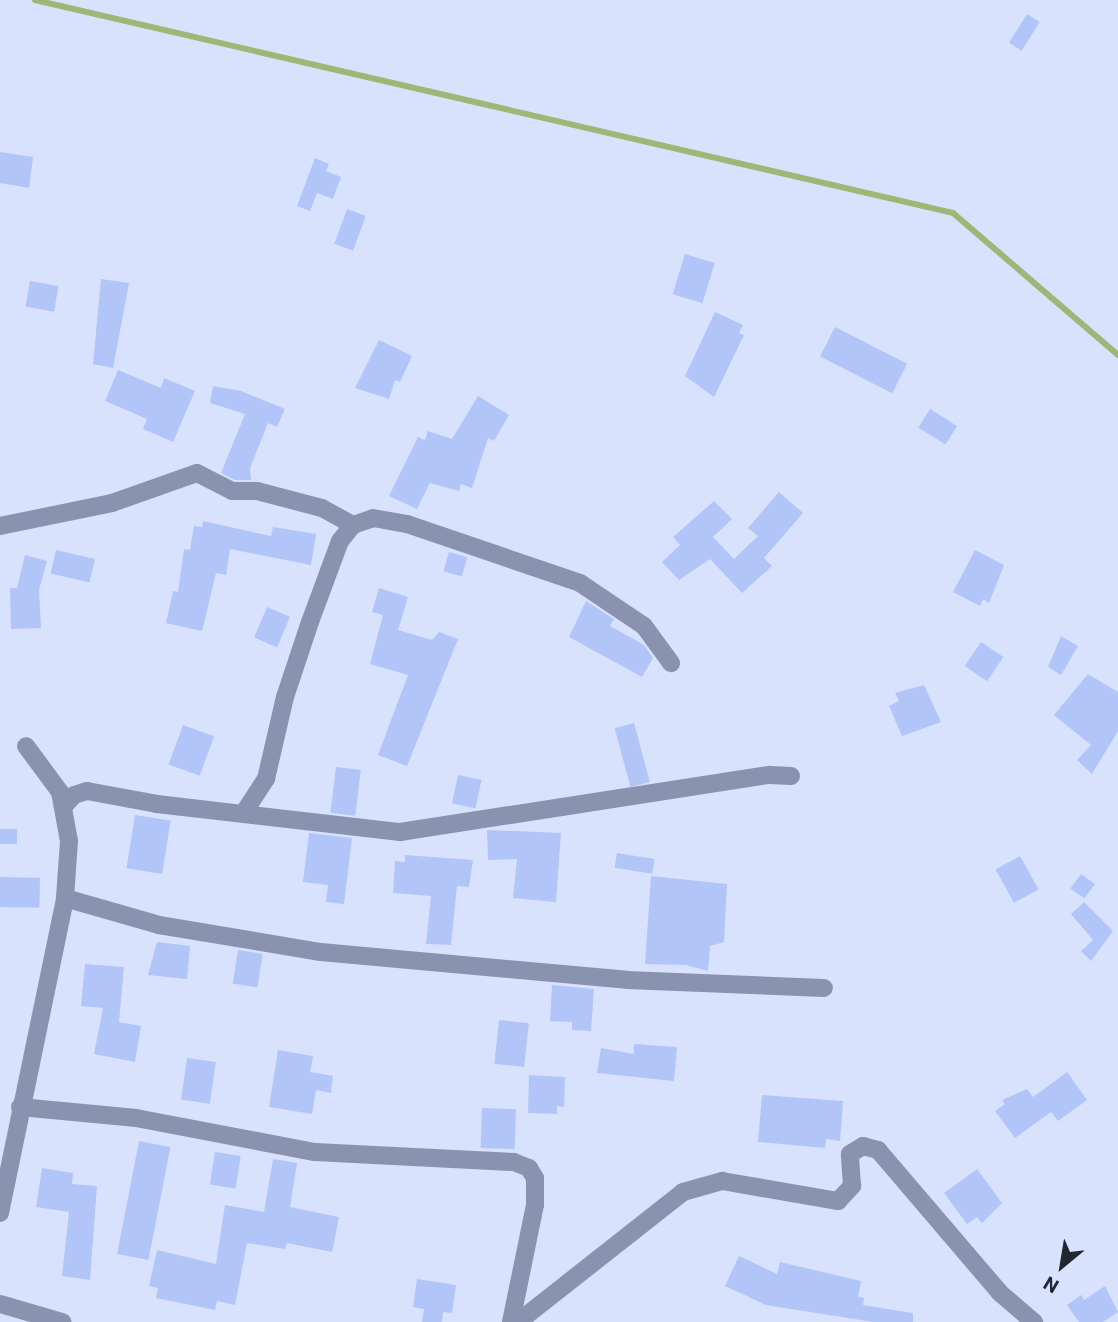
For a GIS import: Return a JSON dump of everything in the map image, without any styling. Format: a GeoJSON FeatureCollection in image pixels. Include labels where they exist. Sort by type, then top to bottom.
{"type":"FeatureCollection","features":[{"type":"Feature","properties":{"kind":"street"},"geometry":{"type":"LineString","coordinates":[[0,526],[112,503],[197,473],[232,491],[257,491],[322,508],[353,525]]}},
{"type":"Feature","properties":{"kind":"street"},"geometry":{"type":"LineString","coordinates":[[244,811],[266,779],[285,697],[340,541],[353,525],[373,518],[407,524],[580,583],[644,626],[671,663]]}},
{"type":"Feature","properties":{"kind":"street"},"geometry":{"type":"LineString","coordinates":[[0,1213],[65,898],[69,841],[65,806],[51,777],[26,746]]}},
{"type":"Feature","properties":{"kind":"street"},"geometry":{"type":"LineString","coordinates":[[65,806],[74,795],[87,791],[157,804],[244,811],[400,832],[770,775],[790,776]]}},
{"type":"Feature","properties":{"kind":"street"},"geometry":{"type":"LineString","coordinates":[[65,898],[159,925],[321,952],[627,980],[824,988]]}},
{"type":"Feature","properties":{"kind":"street"},"geometry":{"type":"LineString","coordinates":[[20,1107],[136,1118],[315,1152],[514,1162],[529,1168],[535,1178],[535,1205],[511,1322]]}},
{"type":"Feature","properties":{"kind":"street"},"geometry":{"type":"LineString","coordinates":[[518,1322],[683,1192],[722,1181],[838,1202],[852,1186],[850,1154],[863,1146],[878,1150],[1000,1293],[1034,1322]]}},
{"type":"Feature","properties":{"kind":"street"},"geometry":{"type":"LineString","coordinates":[[0,1304],[62,1322]]}},
{"type":"Feature","properties":{"kind":"building"},"geometry":{"type":"Polygon","coordinates":[[[1027,14],[1040,22],[1022,51],[1009,43],[1027,14]]]}},
{"type":"Feature","properties":{"kind":"building"},"geometry":{"type":"Polygon","coordinates":[[[0,152],[33,157],[29,188],[0,183],[0,152]]]}},
{"type":"Feature","properties":{"kind":"building"},"geometry":{"type":"Polygon","coordinates":[[[315,158],[329,164],[326,171],[341,177],[333,199],[317,193],[310,211],[297,206],[315,158]]]}},
{"type":"Feature","properties":{"kind":"building"},"geometry":{"type":"Polygon","coordinates":[[[347,209],[366,216],[353,251],[334,244],[347,209]]]}},
{"type":"Feature","properties":{"kind":"building"},"geometry":{"type":"Polygon","coordinates":[[[685,254],[715,263],[702,303],[673,294],[685,254]]]}},
{"type":"Feature","properties":{"kind":"building"},"geometry":{"type":"Polygon","coordinates":[[[101,279],[129,283],[113,368],[93,364],[101,279]]]}},
{"type":"Feature","properties":{"kind":"building"},"geometry":{"type":"Polygon","coordinates":[[[30,281],[59,286],[54,312],[25,307],[30,281]]]}},
{"type":"Feature","properties":{"kind":"building"},"geometry":{"type":"Polygon","coordinates":[[[715,312],[743,325],[739,333],[744,335],[714,397],[685,376],[715,312]]]}},
{"type":"Feature","properties":{"kind":"building"},"geometry":{"type":"Polygon","coordinates":[[[835,327],[907,364],[892,393],[820,356],[835,327]]]}},
{"type":"Feature","properties":{"kind":"building"},"geometry":{"type":"Polygon","coordinates":[[[379,340],[412,356],[400,382],[395,380],[389,399],[355,388],[379,340]]]}},
{"type":"Feature","properties":{"kind":"building"},"geometry":{"type":"Polygon","coordinates":[[[118,370],[161,388],[164,378],[195,391],[173,442],[143,429],[147,419],[105,401],[118,370]]]}},
{"type":"Feature","properties":{"kind":"building"},"geometry":{"type":"Polygon","coordinates":[[[213,386],[241,391],[285,409],[277,427],[268,423],[250,468],[251,480],[235,480],[221,473],[245,414],[210,403],[213,386]]]}},
{"type":"Feature","properties":{"kind":"building"},"geometry":{"type":"Polygon","coordinates":[[[478,396],[509,415],[494,441],[488,438],[472,488],[461,484],[459,491],[430,483],[417,509],[389,496],[418,437],[425,440],[428,431],[452,439],[478,396]]]}},
{"type":"Feature","properties":{"kind":"building"},"geometry":{"type":"Polygon","coordinates":[[[930,409],[957,426],[945,445],[918,428],[930,409]]]}},
{"type":"Feature","properties":{"kind":"building"},"geometry":{"type":"Polygon","coordinates":[[[779,492],[803,513],[764,558],[772,566],[742,593],[710,559],[679,580],[662,562],[680,545],[673,537],[714,501],[732,519],[713,537],[734,559],[758,536],[748,528],[779,492]]]}},
{"type":"Feature","properties":{"kind":"building"},"geometry":{"type":"Polygon","coordinates":[[[203,521],[271,536],[273,527],[316,534],[311,565],[230,549],[226,575],[216,573],[202,631],[166,623],[173,591],[178,592],[184,549],[190,550],[194,526],[202,527],[203,521]]]}},
{"type":"Feature","properties":{"kind":"building"},"geometry":{"type":"Polygon","coordinates":[[[56,550],[95,559],[90,582],[51,573],[56,550]]]}},
{"type":"Feature","properties":{"kind":"building"},"geometry":{"type":"Polygon","coordinates":[[[975,550],[1004,565],[989,603],[983,599],[980,606],[953,592],[975,550]]]}},
{"type":"Feature","properties":{"kind":"building"},"geometry":{"type":"Polygon","coordinates":[[[449,552],[467,557],[462,576],[443,571],[449,552]]]}},
{"type":"Feature","properties":{"kind":"building"},"geometry":{"type":"Polygon","coordinates":[[[25,555],[47,561],[39,590],[41,628],[11,629],[10,588],[17,588],[25,555]]]}},
{"type":"Feature","properties":{"kind":"building"},"geometry":{"type":"Polygon","coordinates":[[[379,588],[408,597],[398,630],[432,640],[439,632],[458,639],[407,766],[378,755],[408,675],[370,664],[383,615],[372,612],[379,588]]]}},
{"type":"Feature","properties":{"kind":"building"},"geometry":{"type":"Polygon","coordinates":[[[586,601],[614,619],[610,626],[644,645],[653,658],[642,677],[569,637],[586,601]]]}},
{"type":"Feature","properties":{"kind":"building"},"geometry":{"type":"Polygon","coordinates":[[[267,607],[290,617],[277,647],[254,637],[267,607]]]}},
{"type":"Feature","properties":{"kind":"building"},"geometry":{"type":"Polygon","coordinates":[[[1061,636],[1078,646],[1061,675],[1048,667],[1061,636]]]}},
{"type":"Feature","properties":{"kind":"building"},"geometry":{"type":"Polygon","coordinates":[[[981,642],[1003,657],[987,681],[965,666],[981,642]]]}},
{"type":"Feature","properties":{"kind":"building"},"geometry":{"type":"Polygon","coordinates":[[[1088,674],[1118,692],[1118,731],[1092,774],[1077,760],[1091,745],[1054,715],[1088,674]]]}},
{"type":"Feature","properties":{"kind":"building"},"geometry":{"type":"Polygon","coordinates":[[[924,685],[941,722],[902,736],[889,706],[899,701],[895,693],[924,685]]]}},
{"type":"Feature","properties":{"kind":"building"},"geometry":{"type":"Polygon","coordinates":[[[634,723],[650,782],[630,787],[615,728],[634,723]]]}},
{"type":"Feature","properties":{"kind":"building"},"geometry":{"type":"Polygon","coordinates":[[[183,725],[214,736],[200,776],[169,764],[183,725]]]}},
{"type":"Feature","properties":{"kind":"building"},"geometry":{"type":"Polygon","coordinates":[[[336,767],[361,770],[355,816],[330,813],[336,767]]]}},
{"type":"Feature","properties":{"kind":"building"},"geometry":{"type":"Polygon","coordinates":[[[458,775],[481,780],[475,808],[452,803],[458,775]]]}},
{"type":"Feature","properties":{"kind":"building"},"geometry":{"type":"Polygon","coordinates":[[[135,815],[171,821],[162,874],[127,868],[135,815]]]}},
{"type":"Feature","properties":{"kind":"building"},"geometry":{"type":"Polygon","coordinates":[[[0,829],[17,829],[17,844],[0,844],[0,829]]]}},
{"type":"Feature","properties":{"kind":"building"},"geometry":{"type":"Polygon","coordinates":[[[487,830],[561,833],[556,902],[513,898],[517,859],[488,860],[487,830]]]}},
{"type":"Feature","properties":{"kind":"building"},"geometry":{"type":"Polygon","coordinates":[[[309,833],[352,838],[344,904],[326,902],[328,885],[303,882],[309,833]]]}},
{"type":"Feature","properties":{"kind":"building"},"geometry":{"type":"Polygon","coordinates":[[[617,853],[655,859],[652,874],[615,868],[617,853]]]}},
{"type":"Feature","properties":{"kind":"building"},"geometry":{"type":"Polygon","coordinates":[[[405,855],[473,860],[469,887],[457,886],[451,945],[426,944],[431,896],[393,893],[395,861],[405,862],[405,855]]]}},
{"type":"Feature","properties":{"kind":"building"},"geometry":{"type":"Polygon","coordinates":[[[1020,856],[1038,889],[1014,903],[996,870],[1020,856]]]}},
{"type":"Feature","properties":{"kind":"building"},"geometry":{"type":"Polygon","coordinates":[[[1081,874],[1095,884],[1084,899],[1070,889],[1081,874]]]}},
{"type":"Feature","properties":{"kind":"building"},"geometry":{"type":"Polygon","coordinates":[[[651,876],[727,884],[724,942],[710,946],[708,971],[686,965],[645,964],[651,876]]]}},
{"type":"Feature","properties":{"kind":"building"},"geometry":{"type":"Polygon","coordinates":[[[0,877],[40,878],[39,908],[0,907],[0,877]]]}},
{"type":"Feature","properties":{"kind":"building"},"geometry":{"type":"Polygon","coordinates":[[[1084,902],[1113,931],[1091,961],[1081,951],[1093,940],[1071,914],[1084,902]]]}},
{"type":"Feature","properties":{"kind":"building"},"geometry":{"type":"Polygon","coordinates":[[[157,942],[190,946],[187,979],[148,975],[157,942]]]}},
{"type":"Feature","properties":{"kind":"building"},"geometry":{"type":"Polygon","coordinates":[[[238,950],[263,954],[257,987],[233,984],[238,950]]]}},
{"type":"Feature","properties":{"kind":"building"},"geometry":{"type":"Polygon","coordinates":[[[85,964],[124,967],[119,1022],[141,1026],[135,1062],[94,1054],[103,1008],[81,1006],[85,964]]]}},
{"type":"Feature","properties":{"kind":"building"},"geometry":{"type":"Polygon","coordinates":[[[552,985],[594,989],[591,1031],[572,1030],[572,1022],[550,1021],[552,985]]]}},
{"type":"Feature","properties":{"kind":"building"},"geometry":{"type":"Polygon","coordinates":[[[499,1020],[529,1023],[524,1067],[494,1064],[499,1020]]]}},
{"type":"Feature","properties":{"kind":"building"},"geometry":{"type":"Polygon","coordinates":[[[634,1044],[677,1047],[674,1081],[597,1073],[601,1048],[634,1054],[634,1044]]]}},
{"type":"Feature","properties":{"kind":"building"},"geometry":{"type":"Polygon","coordinates":[[[278,1050],[313,1056],[310,1072],[333,1076],[331,1093],[316,1090],[312,1114],[269,1107],[278,1050]]]}},
{"type":"Feature","properties":{"kind":"building"},"geometry":{"type":"Polygon","coordinates":[[[187,1058],[216,1062],[210,1104],[181,1100],[187,1058]]]}},
{"type":"Feature","properties":{"kind":"building"},"geometry":{"type":"Polygon","coordinates":[[[1067,1072],[1087,1100],[1058,1121],[1051,1112],[1015,1138],[995,1111],[1005,1104],[1002,1100],[1027,1089],[1033,1097],[1067,1072]]]}},
{"type":"Feature","properties":{"kind":"building"},"geometry":{"type":"Polygon","coordinates":[[[529,1075],[565,1077],[564,1107],[557,1106],[557,1114],[528,1113],[529,1075]]]}},
{"type":"Feature","properties":{"kind":"building"},"geometry":{"type":"Polygon","coordinates":[[[762,1095],[843,1101],[840,1141],[826,1139],[825,1148],[758,1142],[762,1095]]]}},
{"type":"Feature","properties":{"kind":"building"},"geometry":{"type":"Polygon","coordinates":[[[482,1108],[516,1109],[515,1149],[481,1148],[482,1108]]]}},
{"type":"Feature","properties":{"kind":"building"},"geometry":{"type":"Polygon","coordinates":[[[139,1141],[170,1147],[148,1260],[117,1254],[139,1141]]]}},
{"type":"Feature","properties":{"kind":"building"},"geometry":{"type":"Polygon","coordinates":[[[215,1152],[241,1156],[236,1189],[210,1185],[215,1152]]]}},
{"type":"Feature","properties":{"kind":"building"},"geometry":{"type":"Polygon","coordinates":[[[273,1159],[297,1163],[290,1207],[339,1217],[332,1252],[287,1243],[285,1249],[247,1243],[235,1305],[217,1301],[215,1310],[156,1298],[158,1288],[149,1286],[157,1250],[216,1264],[225,1205],[264,1212],[273,1159]]]}},
{"type":"Feature","properties":{"kind":"building"},"geometry":{"type":"Polygon","coordinates":[[[42,1168],[73,1173],[72,1184],[97,1186],[90,1280],[62,1276],[69,1212],[36,1207],[42,1168]]]}},
{"type":"Feature","properties":{"kind":"building"},"geometry":{"type":"Polygon","coordinates":[[[977,1169],[1002,1203],[982,1223],[977,1217],[967,1224],[944,1193],[977,1169]]]}},
{"type":"Feature","properties":{"kind":"building"},"geometry":{"type":"Polygon","coordinates":[[[739,1256],[777,1274],[780,1262],[861,1281],[858,1297],[864,1298],[863,1305],[913,1313],[913,1322],[873,1322],[766,1305],[725,1286],[739,1256]]]}},
{"type":"Feature","properties":{"kind":"building"},"geometry":{"type":"Polygon","coordinates":[[[417,1279],[456,1285],[452,1313],[443,1312],[442,1322],[422,1322],[424,1309],[413,1307],[417,1279]]]}},
{"type":"Feature","properties":{"kind":"building"},"geometry":{"type":"Polygon","coordinates":[[[1105,1286],[1118,1312],[1103,1322],[1079,1322],[1067,1305],[1081,1295],[1084,1300],[1105,1286]]]}},
{"type":"Feature","properties":{"kind":"waterway"},"geometry":{"type":"LineString","coordinates":[[35,0],[953,213],[1118,355]]}}]}
